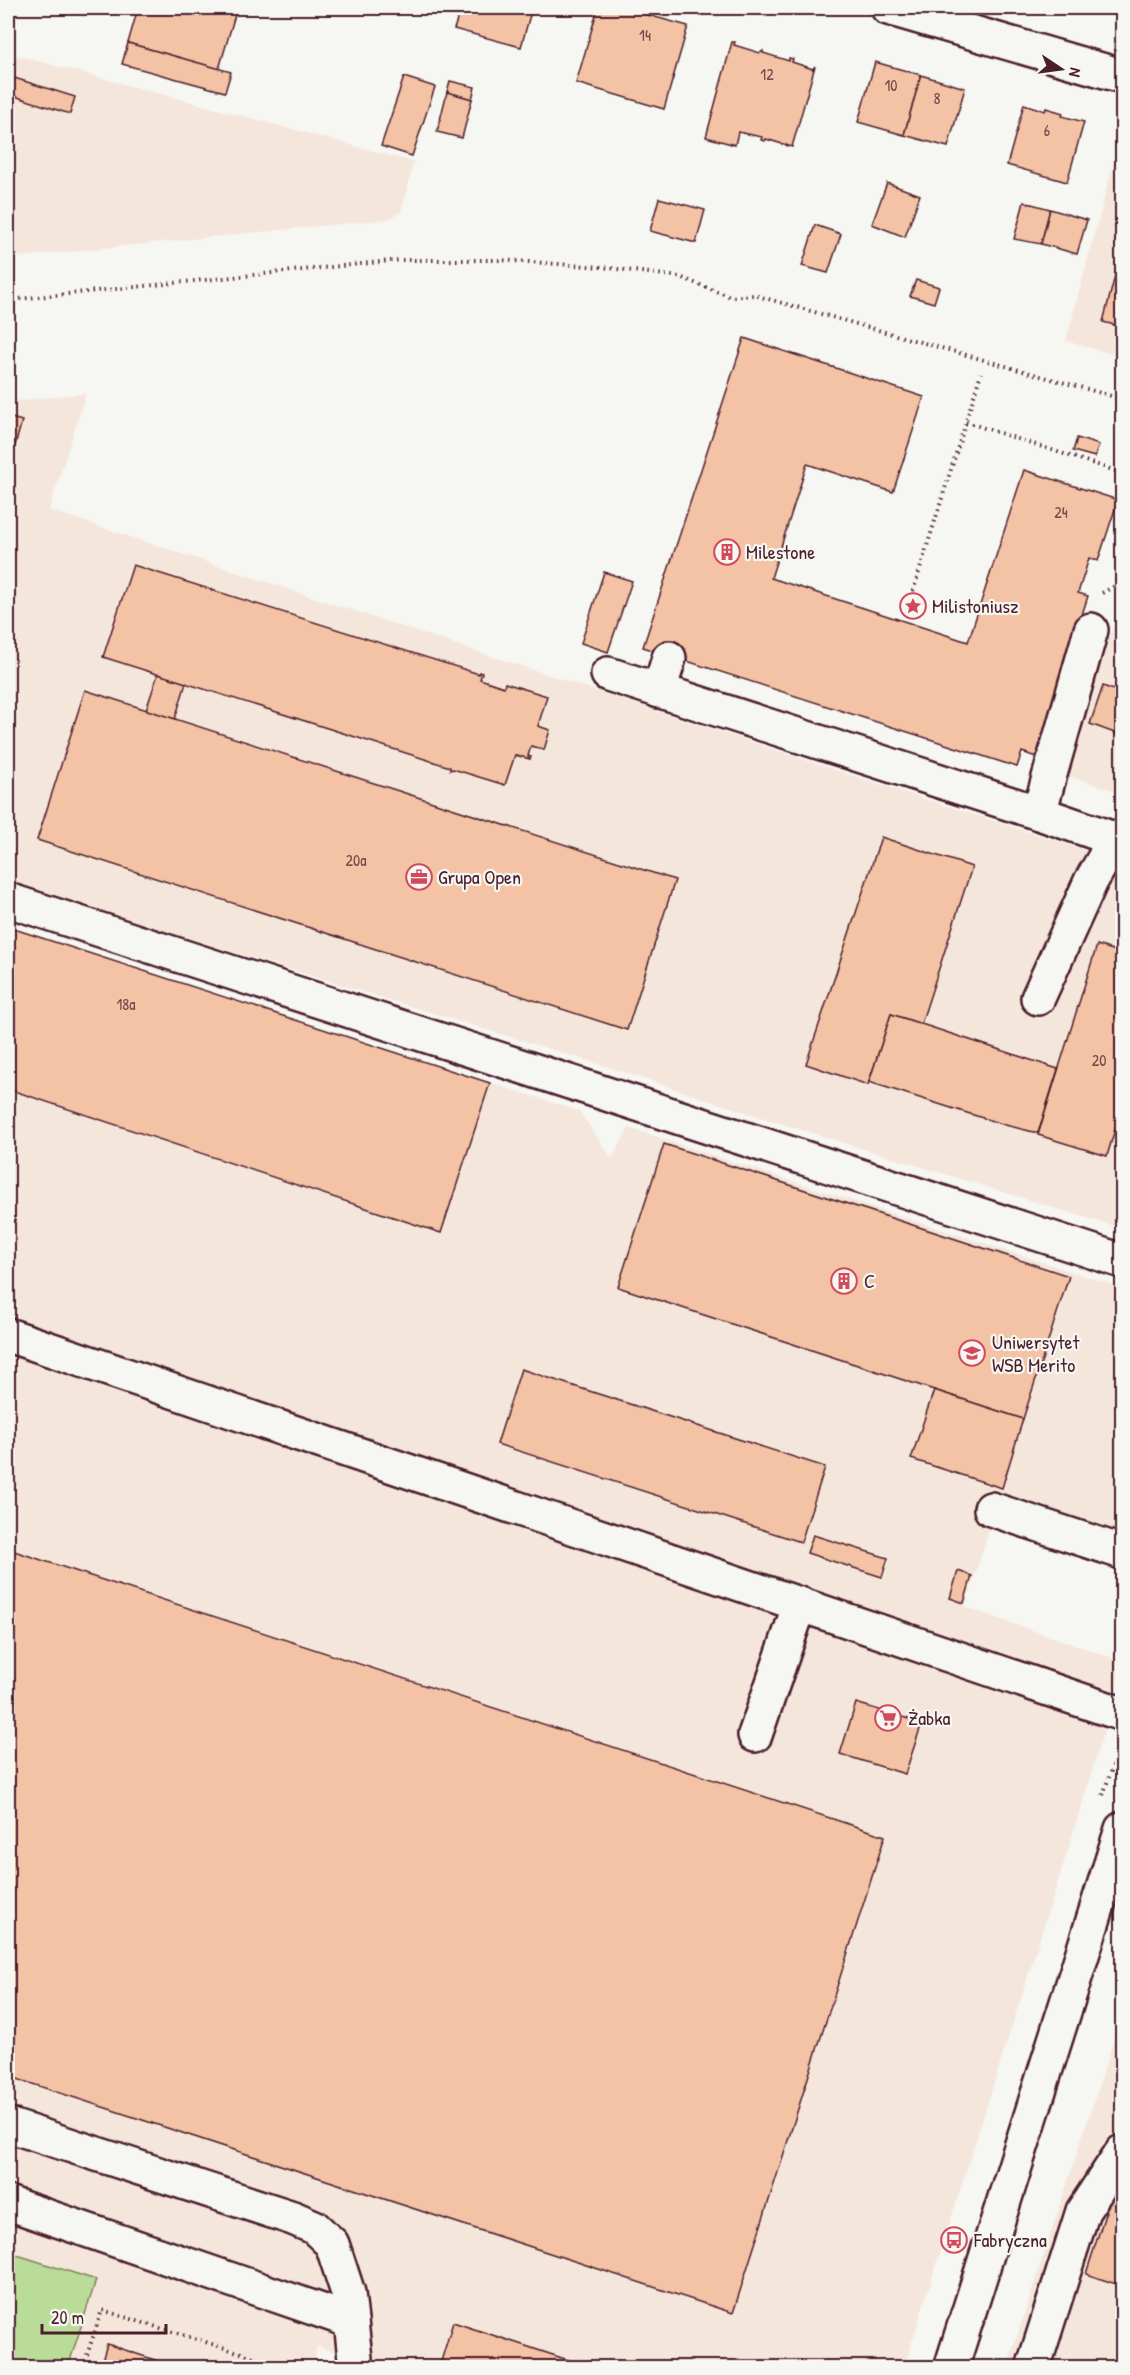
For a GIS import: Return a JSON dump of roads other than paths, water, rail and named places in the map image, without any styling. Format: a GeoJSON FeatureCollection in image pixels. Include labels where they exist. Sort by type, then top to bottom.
{"type":"FeatureCollection","features":[{"type":"Feature","properties":{"kind":"street"},"geometry":{"type":"LineString","coordinates":[[888,8],[937,14],[1122,76]]}},
{"type":"Feature","properties":{"kind":"street"},"geometry":{"type":"LineString","coordinates":[[1039,813],[1091,630]]}},
{"type":"Feature","properties":{"kind":"street"},"geometry":{"type":"LineString","coordinates":[[659,691],[669,658]]}},
{"type":"Feature","properties":{"kind":"street"},"geometry":{"type":"LineString","coordinates":[[608,674],[1117,840],[1091,882],[1038,998]]}},
{"type":"Feature","properties":{"kind":"street"},"geometry":{"type":"LineString","coordinates":[[8,900],[1122,1260]]}},
{"type":"Feature","properties":{"kind":"street"},"geometry":{"type":"LineString","coordinates":[[8,1335],[1122,1714]]}},
{"type":"Feature","properties":{"kind":"street"},"geometry":{"type":"LineString","coordinates":[[991,1509],[1122,1552]]}},
{"type":"Feature","properties":{"kind":"street"},"geometry":{"type":"LineString","coordinates":[[754,1735],[800,1604]]}},
{"type":"Feature","properties":{"kind":"street"},"geometry":{"type":"LineString","coordinates":[[951,2367],[1122,1829]]}},
{"type":"Feature","properties":{"kind":"street"},"geometry":{"type":"LineString","coordinates":[[8,2125],[293,2218],[314,2227],[332,2244],[348,2293],[356,2367]]}},
{"type":"Feature","properties":{"kind":"street"},"geometry":{"type":"LineString","coordinates":[[1033,2367],[1083,2211],[1122,2152]]}},
{"type":"Feature","properties":{"kind":"street"},"geometry":{"type":"LineString","coordinates":[[8,2203],[351,2321]]}},
{"type":"Feature","properties":{"kind":"place","name":"Milestone"},"geometry":{"type":"Point","coordinates":[727,552]}},
{"type":"Feature","properties":{"kind":"place","name":"Milistoniusz"},"geometry":{"type":"Point","coordinates":[913,606]}},
{"type":"Feature","properties":{"kind":"place","name":"Grupa Open"},"geometry":{"type":"Point","coordinates":[419,877]}},
{"type":"Feature","properties":{"kind":"place","name":"C"},"geometry":{"type":"Point","coordinates":[844,1281]}},
{"type":"Feature","properties":{"kind":"place","name":"Uniwersytet WSB Merito"},"geometry":{"type":"Point","coordinates":[972,1353]}},
{"type":"Feature","properties":{"kind":"place","name":"Żabka"},"geometry":{"type":"Point","coordinates":[888,1718]}},
{"type":"Feature","properties":{"kind":"place","name":"Fabryczna"},"geometry":{"type":"Point","coordinates":[954,2240]}}]}
